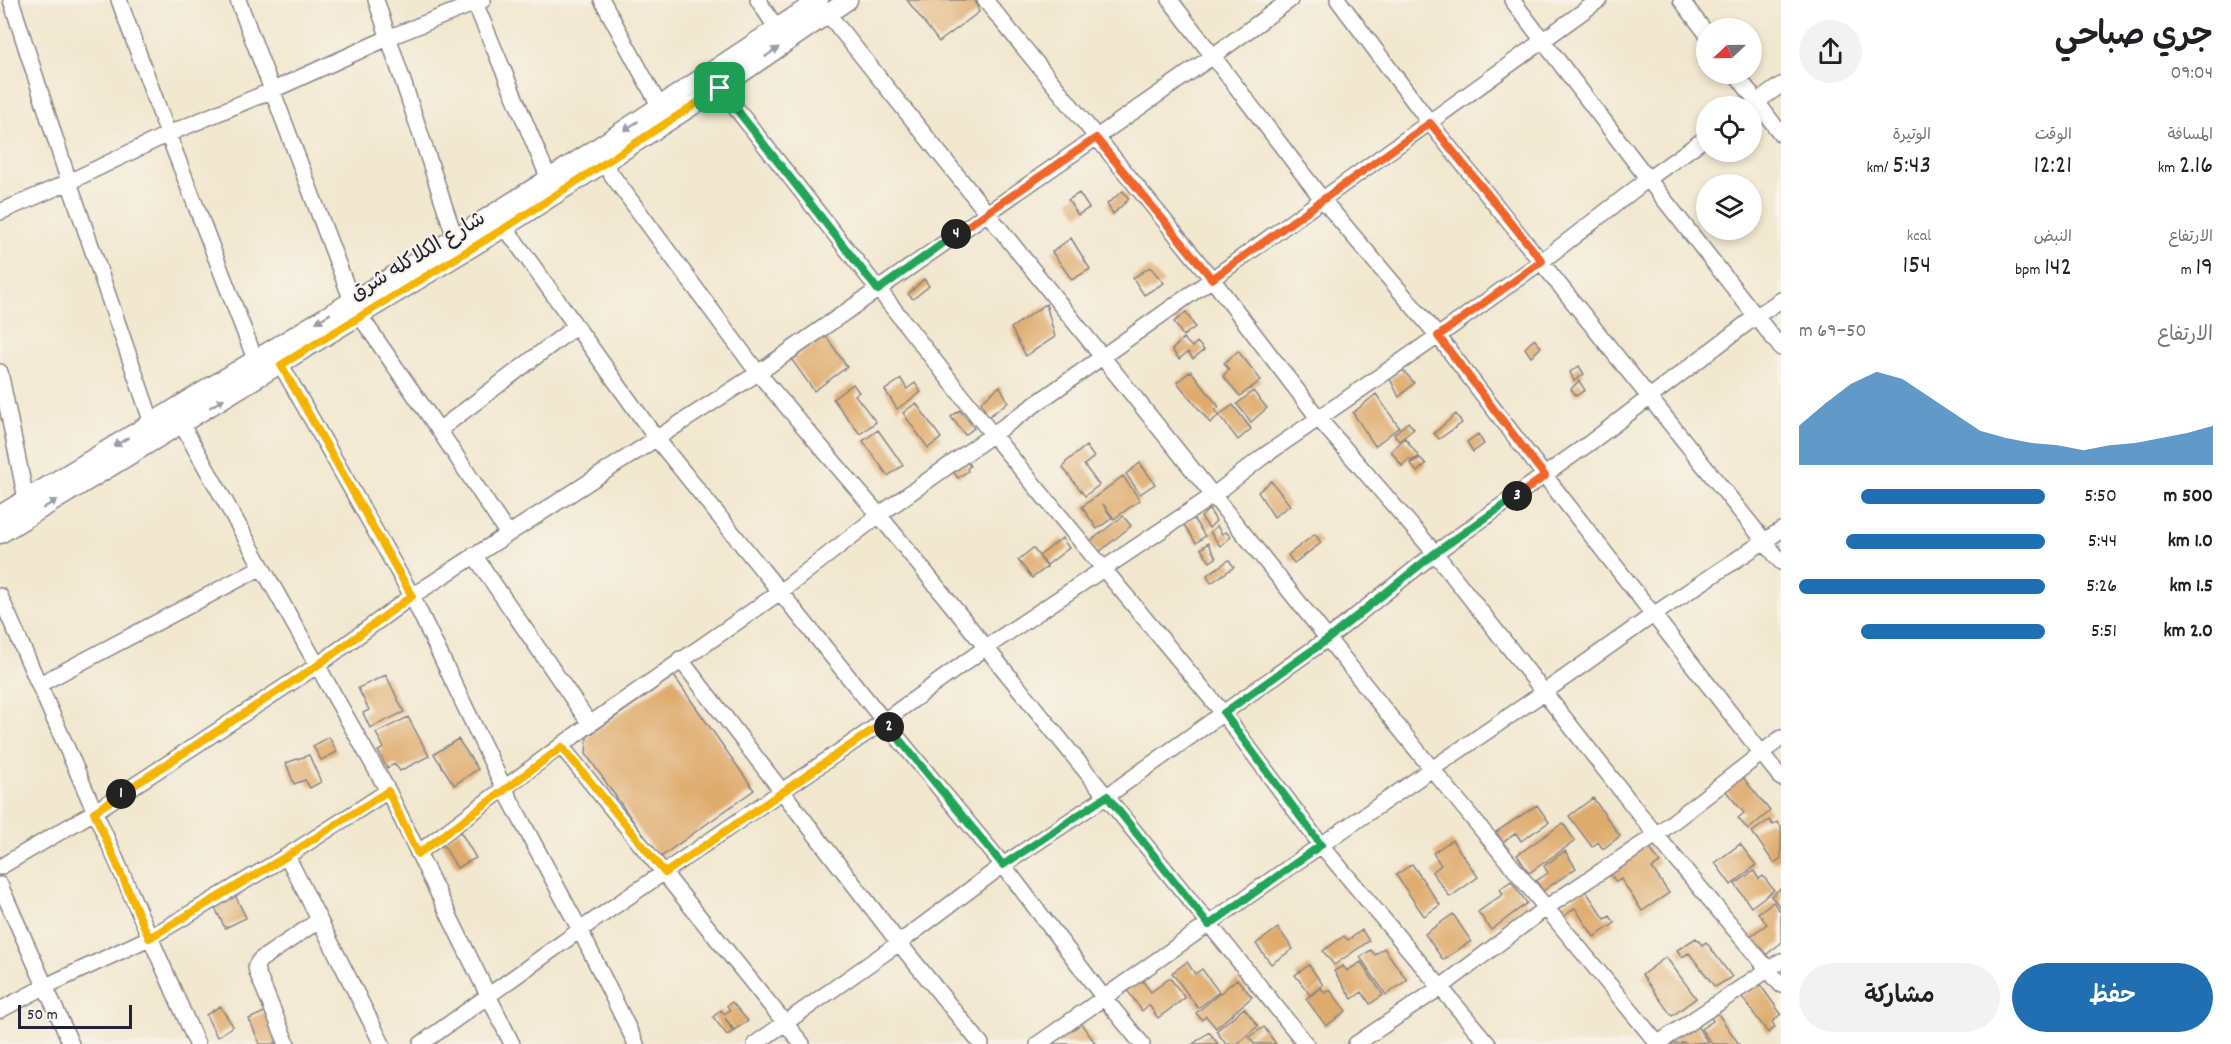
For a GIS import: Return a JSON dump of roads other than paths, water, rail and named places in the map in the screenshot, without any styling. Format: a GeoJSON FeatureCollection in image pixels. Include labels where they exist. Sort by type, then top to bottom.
{"type":"FeatureCollection","features":[{"type":"Feature","properties":{"kind":"street"},"geometry":{"type":"LineString","coordinates":[[10,0],[69,182],[152,423]]}},
{"type":"Feature","properties":{"kind":"street"},"geometry":{"type":"LineString","coordinates":[[119,0],[255,359]]}},
{"type":"Feature","properties":{"kind":"street"},"geometry":{"type":"LineString","coordinates":[[238,0],[356,308],[507,533]]}},
{"type":"Feature","properties":{"kind":"street"},"geometry":{"type":"LineString","coordinates":[[376,0],[455,238]]}},
{"type":"Feature","properties":{"kind":"street"},"geometry":{"type":"LineString","coordinates":[[602,0],[660,107]]}},
{"type":"Feature","properties":{"kind":"street"},"geometry":{"type":"LineString","coordinates":[[758,0],[777,29]]}},
{"type":"Feature","properties":{"kind":"street","name":"شارع الكلاكله شرق"},"geometry":{"type":"LineString","coordinates":[[0,534],[281,365],[356,308],[455,238],[777,29],[824,7],[848,0]]}},
{"type":"Feature","properties":{"kind":"street"},"geometry":{"type":"LineString","coordinates":[[985,0],[1212,279],[1320,419],[1435,553],[1656,835],[1775,965],[1781,985]]}},
{"type":"Feature","properties":{"kind":"street"},"geometry":{"type":"LineString","coordinates":[[1170,0],[1322,199],[1438,336],[1781,778]]}},
{"type":"Feature","properties":{"kind":"street"},"geometry":{"type":"LineString","coordinates":[[0,867],[94,812],[318,665],[412,596],[507,533],[758,373],[1290,0]]}},
{"type":"Feature","properties":{"kind":"street"},"geometry":{"type":"LineString","coordinates":[[1338,0],[1430,123],[1781,562]]}},
{"type":"Feature","properties":{"kind":"street"},"geometry":{"type":"LineString","coordinates":[[1512,0],[1648,179],[1781,348]]}},
{"type":"Feature","properties":{"kind":"street"},"geometry":{"type":"LineString","coordinates":[[418,854],[590,724],[680,659],[780,592],[879,514],[1212,279],[1599,0]]}},
{"type":"Feature","properties":{"kind":"street"},"geometry":{"type":"LineString","coordinates":[[1681,0],[1696,20]]}},
{"type":"Feature","properties":{"kind":"street"},"geometry":{"type":"LineString","coordinates":[[0,212],[69,182],[168,134],[390,37],[479,2],[549,179]]}},
{"type":"Feature","properties":{"kind":"street"},"geometry":{"type":"LineString","coordinates":[[824,7],[986,213],[1432,769],[1657,1044],[1775,965]]}},
{"type":"Feature","properties":{"kind":"street","name":"شارع الكلاكله شرق"},"geometry":{"type":"LineString","coordinates":[[0,515],[255,359],[505,228],[720,88],[824,7]]}},
{"type":"Feature","properties":{"kind":"street"},"geometry":{"type":"LineString","coordinates":[[1762,98],[1781,85]]}},
{"type":"Feature","properties":{"kind":"street"},"geometry":{"type":"LineString","coordinates":[[720,88],[992,434],[1224,713],[1321,845],[1488,1044]]}},
{"type":"Feature","properties":{"kind":"street"},"geometry":{"type":"LineString","coordinates":[[1762,113],[1781,134]]}},
{"type":"Feature","properties":{"kind":"street"},"geometry":{"type":"LineString","coordinates":[[421,1044],[580,930],[884,722],[985,648],[1214,495],[1261,458],[1320,419],[1542,261],[1696,145]]}},
{"type":"Feature","properties":{"kind":"street"},"geometry":{"type":"LineString","coordinates":[[603,163],[758,373],[879,514],[1306,1044]]}},
{"type":"Feature","properties":{"kind":"street"},"geometry":{"type":"LineString","coordinates":[[505,228],[656,438],[884,722],[1003,865],[1104,998],[1142,1044]]}},
{"type":"Feature","properties":{"kind":"street"},"geometry":{"type":"LineString","coordinates":[[755,1044],[899,943],[1003,865],[1107,796],[1328,639],[1435,553],[1545,476],[1755,317],[1781,300]]}},
{"type":"Feature","properties":{"kind":"street"},"geometry":{"type":"LineString","coordinates":[[439,430],[576,326]]}},
{"type":"Feature","properties":{"kind":"street"},"geometry":{"type":"LineString","coordinates":[[281,365],[412,596],[504,788],[580,930],[636,1044]]}},
{"type":"Feature","properties":{"kind":"street"},"geometry":{"type":"LineString","coordinates":[[0,372],[26,499]]}},
{"type":"Feature","properties":{"kind":"street"},"geometry":{"type":"LineString","coordinates":[[182,425],[388,791],[512,1044]]}},
{"type":"Feature","properties":{"kind":"street"},"geometry":{"type":"LineString","coordinates":[[1038,1044],[1653,615],[1781,530]]}},
{"type":"Feature","properties":{"kind":"street"},"geometry":{"type":"LineString","coordinates":[[474,555],[590,724]]}},
{"type":"Feature","properties":{"kind":"street"},"geometry":{"type":"LineString","coordinates":[[40,684],[262,567]]}},
{"type":"Feature","properties":{"kind":"street"},"geometry":{"type":"LineString","coordinates":[[0,596],[197,1044]]}},
{"type":"Feature","properties":{"kind":"street"},"geometry":{"type":"LineString","coordinates":[[680,659],[899,943],[981,1044]]}},
{"type":"Feature","properties":{"kind":"street"},"geometry":{"type":"LineString","coordinates":[[1356,1044],[1441,987],[1547,907],[1656,835],[1781,738]]}},
{"type":"Feature","properties":{"kind":"street"},"geometry":{"type":"LineString","coordinates":[[562,747],[802,1044]]}},
{"type":"Feature","properties":{"kind":"street"},"geometry":{"type":"LineString","coordinates":[[0,1010],[149,938],[287,856],[388,791]]}},
{"type":"Feature","properties":{"kind":"street"},"geometry":{"type":"LineString","coordinates":[[287,856],[382,1044]]}},
{"type":"Feature","properties":{"kind":"street"},"geometry":{"type":"LineString","coordinates":[[0,885],[71,1044]]}},
{"type":"Feature","properties":{"kind":"street"},"geometry":{"type":"LineString","coordinates":[[287,1044],[256,972],[256,966],[260,960],[318,921]]}}]}
